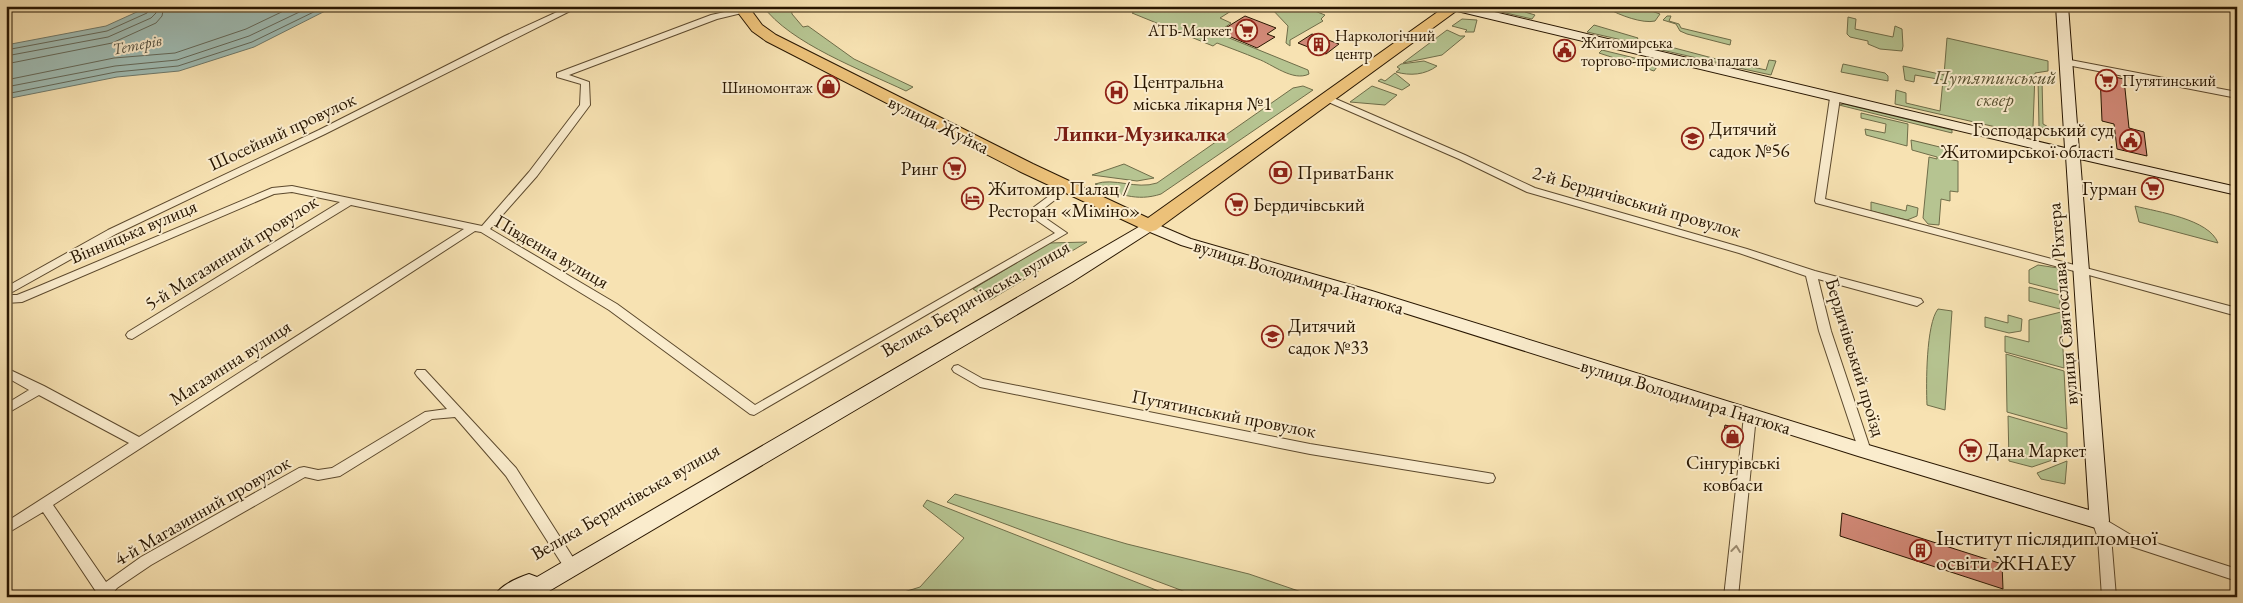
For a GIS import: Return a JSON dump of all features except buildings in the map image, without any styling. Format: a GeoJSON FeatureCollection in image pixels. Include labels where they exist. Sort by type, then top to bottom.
{"type":"FeatureCollection","features":[{"type":"Feature","properties":{"kind":"highway","name":"Велика Бердичівська вулиця"},"geometry":{"type":"LineString","coordinates":[[1145,224],[1329,99],[1453,6]]}},
{"type":"Feature","properties":{"kind":"highway","name":"Велика Бердичівська вулиця"},"geometry":{"type":"LineString","coordinates":[[1145,224],[1453,6]]}},
{"type":"Feature","properties":{"kind":"highway","name":"вулиця Жуйка"},"geometry":{"type":"LineString","coordinates":[[742,8],[756,28],[771,38],[1065,187],[1145,224]]}},
{"type":"Feature","properties":{"kind":"main road"},"geometry":{"type":"LineString","coordinates":[[1453,6],[2072,154],[2237,191]]}},
{"type":"Feature","properties":{"kind":"main road","name":"вулиця Святослава Ріхтера"},"geometry":{"type":"LineString","coordinates":[[2062,6],[2099,521]]}},
{"type":"Feature","properties":{"kind":"main road","name":"вулиця Володимира Гнатюка"},"geometry":{"type":"LineString","coordinates":[[1145,224],[1186,242],[1366,295],[1750,416],[2099,521]]}},
{"type":"Feature","properties":{"kind":"main road","name":"Велика Бердичівська вулиця"},"geometry":{"type":"LineString","coordinates":[[504,597],[1145,224]]}},
{"type":"Feature","properties":{"kind":"main road","name":"Велика Бердичівська вулиця"},"geometry":{"type":"LineString","coordinates":[[521,597],[1066,278],[1145,224]]}},
{"type":"Feature","properties":{"kind":"street","name":"Шосейний провулок"},"geometry":{"type":"LineString","coordinates":[[7,298],[41,270],[171,203],[354,117],[510,37],[555,18],[576,6]]}},
{"type":"Feature","properties":{"kind":"street","name":"Магазинна вулиця"},"geometry":{"type":"LineString","coordinates":[[6,529],[479,229],[533,174],[585,105],[585,82],[560,75],[742,8]]}},
{"type":"Feature","properties":{"kind":"street"},"geometry":{"type":"LineString","coordinates":[[2065,62],[2237,95]]}},
{"type":"Feature","properties":{"kind":"street"},"geometry":{"type":"LineString","coordinates":[[1835,98],[1820,201],[2237,312]]}},
{"type":"Feature","properties":{"kind":"street","name":"2-й Бердичівський провулок"},"geometry":{"type":"LineString","coordinates":[[1329,99],[1462,157],[1531,190],[1743,250],[1811,274],[1917,302]]}},
{"type":"Feature","properties":{"kind":"street","name":"Південна вулиця"},"geometry":{"type":"LineString","coordinates":[[272,191],[292,189],[479,229],[613,307],[754,411],[1062,233],[1031,213],[1065,187]]}},
{"type":"Feature","properties":{"kind":"street","name":"Вінницька вулиця"},"geometry":{"type":"LineString","coordinates":[[7,298],[18,299],[272,191]]}},
{"type":"Feature","properties":{"kind":"street","name":"5-й Магазинний провулок"},"geometry":{"type":"LineString","coordinates":[[132,335],[348,202]]}},
{"type":"Feature","properties":{"kind":"street","name":"Бердичівський проїзд"},"geometry":{"type":"LineString","coordinates":[[1811,274],[1825,331],[1865,451]]}},
{"type":"Feature","properties":{"kind":"street","name":"Путятинський провулок"},"geometry":{"type":"LineString","coordinates":[[958,369],[980,383],[1310,449],[1488,478]]}},
{"type":"Feature","properties":{"kind":"street"},"geometry":{"type":"LineString","coordinates":[[6,372],[139,444]]}},
{"type":"Feature","properties":{"kind":"street"},"geometry":{"type":"LineString","coordinates":[[421,373],[511,472],[567,560]]}},
{"type":"Feature","properties":{"kind":"street"},"geometry":{"type":"LineString","coordinates":[[6,410],[40,390]]}},
{"type":"Feature","properties":{"kind":"street","name":"4-й Магазинний провулок"},"geometry":{"type":"LineString","coordinates":[[106,596],[112,584],[146,561],[304,472],[318,475],[335,472],[429,415],[458,412]]}},
{"type":"Feature","properties":{"kind":"street"},"geometry":{"type":"LineString","coordinates":[[1731,597],[1750,416]]}},
{"type":"Feature","properties":{"kind":"street"},"geometry":{"type":"LineString","coordinates":[[45,504],[106,596]]}},
{"type":"Feature","properties":{"kind":"street","name":"вулиця Володимира Гнатюка"},"geometry":{"type":"LineString","coordinates":[[2099,521],[2126,539],[2237,575]]}},
{"type":"Feature","properties":{"kind":"street","name":"вулиця Святослава Ріхтера"},"geometry":{"type":"LineString","coordinates":[[2099,521],[2105,538],[2109,597]]}},
{"type":"Feature","properties":{"kind":"street"},"geometry":{"type":"LineString","coordinates":[[2220,570],[2237,584]]}},
{"type":"Feature","properties":{"kind":"green space"},"geometry":{"type":"Polygon","coordinates":[[[763,6],[791,6],[792,14],[803,27],[808,26],[854,59],[913,87],[906,91],[829,55],[790,32],[763,6]]]}},
{"type":"Feature","properties":{"kind":"green space"},"geometry":{"type":"Polygon","coordinates":[[[1143,6],[1239,6],[1220,18],[1231,23],[1217,33],[1308,70],[1309,74],[1296,76],[1290,74],[1264,61],[1217,43],[1213,46],[1132,13],[1143,6]]]}},
{"type":"Feature","properties":{"kind":"green space"},"geometry":{"type":"Polygon","coordinates":[[[1269,6],[1302,6],[1325,15],[1321,19],[1323,21],[1290,40],[1290,46],[1286,43],[1288,26],[1269,6]]]}},
{"type":"Feature","properties":{"kind":"green space"},"geometry":{"type":"Polygon","coordinates":[[[1491,6],[1532,6],[1525,12],[1535,15],[1532,19],[1497,11],[1491,6]]]}},
{"type":"Feature","properties":{"kind":"green space"},"geometry":{"type":"Polygon","coordinates":[[[1611,6],[1638,6],[1660,14],[1655,21],[1650,22],[1619,14],[1609,9],[1611,6]]]}},
{"type":"Feature","properties":{"kind":"green space"},"geometry":{"type":"Polygon","coordinates":[[[1667,16],[1671,16],[1669,21],[1679,24],[1681,28],[1731,40],[1730,45],[1680,31],[1676,24],[1663,20],[1667,16]]]}},
{"type":"Feature","properties":{"kind":"green space"},"geometry":{"type":"Polygon","coordinates":[[[1848,17],[1856,19],[1855,29],[1893,37],[1895,26],[1902,29],[1902,51],[1880,49],[1868,44],[1868,41],[1850,37],[1847,34],[1848,17]]]}},
{"type":"Feature","properties":{"kind":"green space"},"geometry":{"type":"Polygon","coordinates":[[[1462,19],[1477,20],[1474,32],[1465,32],[1467,30],[1452,26],[1462,19]]]}},
{"type":"Feature","properties":{"kind":"green space"},"geometry":{"type":"Polygon","coordinates":[[[1594,25],[1638,38],[1635,43],[1587,32],[1594,25]]]}},
{"type":"Feature","properties":{"kind":"green space"},"geometry":{"type":"Polygon","coordinates":[[[1447,30],[1460,36],[1465,36],[1442,55],[1403,63],[1447,30]]]}},
{"type":"Feature","properties":{"kind":"green space","name":"Путятинський сквер"},"geometry":{"type":"Polygon","coordinates":[[[1947,38],[2048,61],[2048,71],[2035,73],[2033,127],[2024,129],[1996,127],[1895,104],[1896,90],[1906,93],[1906,103],[1940,111],[1943,80],[1915,75],[1914,82],[1905,80],[1903,66],[1944,75],[1947,38]]]}},
{"type":"Feature","properties":{"kind":"green space"},"geometry":{"type":"Polygon","coordinates":[[[1648,41],[1720,60],[1719,63],[1644,46],[1648,41]]]}},
{"type":"Feature","properties":{"kind":"green space"},"geometry":{"type":"Polygon","coordinates":[[[1602,50],[1659,64],[1654,71],[1599,53],[1602,50]]]}},
{"type":"Feature","properties":{"kind":"green space"},"geometry":{"type":"Polygon","coordinates":[[[1769,60],[1776,61],[1771,75],[1725,65],[1726,61],[1766,70],[1769,60]]]}},
{"type":"Feature","properties":{"kind":"green space"},"geometry":{"type":"Polygon","coordinates":[[[1424,61],[1437,66],[1417,74],[1396,72],[1400,69],[1397,67],[1401,64],[1424,61]]]}},
{"type":"Feature","properties":{"kind":"green space"},"geometry":{"type":"Polygon","coordinates":[[[1843,64],[1885,73],[1888,76],[1888,81],[1841,72],[1843,64]]]}},
{"type":"Feature","properties":{"kind":"green space"},"geometry":{"type":"Polygon","coordinates":[[[1395,73],[1410,85],[1402,90],[1378,81],[1381,79],[1385,81],[1395,73]]]}},
{"type":"Feature","properties":{"kind":"green space"},"geometry":{"type":"Polygon","coordinates":[[[2038,79],[2042,80],[2043,124],[2052,129],[2052,131],[2039,127],[2038,79]]]}},
{"type":"Feature","properties":{"kind":"green space"},"geometry":{"type":"Polygon","coordinates":[[[1303,86],[1313,90],[1161,194],[1144,197],[1127,196],[1095,184],[1102,182],[1141,185],[1157,183],[1293,88],[1303,86]]]}},
{"type":"Feature","properties":{"kind":"green space"},"geometry":{"type":"Polygon","coordinates":[[[1372,86],[1397,95],[1385,105],[1350,102],[1372,86]]]}},
{"type":"Feature","properties":{"kind":"green space"},"geometry":{"type":"Polygon","coordinates":[[[1844,104],[1952,130],[1952,133],[1839,105],[1844,104]]]}},
{"type":"Feature","properties":{"kind":"green space"},"geometry":{"type":"Polygon","coordinates":[[[1861,113],[1908,124],[1907,146],[1866,135],[1865,129],[1885,133],[1886,124],[1861,118],[1861,113]]]}},
{"type":"Feature","properties":{"kind":"green space"},"geometry":{"type":"Polygon","coordinates":[[[1911,140],[1948,149],[1948,159],[1958,161],[1958,192],[1950,191],[1950,201],[1941,199],[1939,225],[1928,224],[1923,218],[1929,157],[1937,159],[1937,157],[1912,150],[1911,140]]]}},
{"type":"Feature","properties":{"kind":"green space"},"geometry":{"type":"Polygon","coordinates":[[[1124,164],[1154,178],[1137,181],[1092,175],[1124,164]]]}},
{"type":"Feature","properties":{"kind":"green space"},"geometry":{"type":"Polygon","coordinates":[[[1871,202],[1906,211],[1907,205],[1918,208],[1917,216],[1907,220],[1871,211],[1871,202]]]}},
{"type":"Feature","properties":{"kind":"green space"},"geometry":{"type":"Polygon","coordinates":[[[2135,206],[2194,222],[2213,235],[2218,243],[2139,222],[2135,206]]]}},
{"type":"Feature","properties":{"kind":"green space"},"geometry":{"type":"Polygon","coordinates":[[[1087,242],[990,300],[973,289],[1049,243],[1087,242]]]}},
{"type":"Feature","properties":{"kind":"green space"},"geometry":{"type":"Polygon","coordinates":[[[2038,265],[2058,268],[2060,291],[2029,283],[2029,270],[2038,265]]]}},
{"type":"Feature","properties":{"kind":"green space"},"geometry":{"type":"Polygon","coordinates":[[[2029,287],[2060,295],[2060,309],[2029,301],[2029,287]]]}},
{"type":"Feature","properties":{"kind":"green space"},"geometry":{"type":"Polygon","coordinates":[[[1938,309],[1952,311],[1945,410],[1927,405],[1929,340],[1931,327],[1938,309]]]}},
{"type":"Feature","properties":{"kind":"green space"},"geometry":{"type":"Polygon","coordinates":[[[2061,312],[2064,368],[2005,352],[2005,336],[2029,342],[2029,320],[2061,312]]]}},
{"type":"Feature","properties":{"kind":"green space"},"geometry":{"type":"Polygon","coordinates":[[[2008,315],[2022,319],[2021,331],[2009,333],[1985,327],[1985,317],[2008,323],[2008,315]]]}},
{"type":"Feature","properties":{"kind":"green space"},"geometry":{"type":"Polygon","coordinates":[[[2006,354],[2064,371],[2067,429],[2007,412],[2006,354]]]}},
{"type":"Feature","properties":{"kind":"green space"},"geometry":{"type":"Polygon","coordinates":[[[2008,416],[2067,433],[2067,455],[2032,467],[2009,461],[2008,416]]]}},
{"type":"Feature","properties":{"kind":"green space"},"geometry":{"type":"Polygon","coordinates":[[[2067,461],[2065,484],[2041,479],[2037,473],[2067,461]]]}},
{"type":"Feature","properties":{"kind":"green space"},"geometry":{"type":"Polygon","coordinates":[[[955,494],[1127,544],[1249,574],[1316,597],[1199,597],[947,502],[955,494]]]}},
{"type":"Feature","properties":{"kind":"green space"},"geometry":{"type":"Polygon","coordinates":[[[927,500],[1174,597],[897,597],[904,592],[920,587],[964,538],[923,506],[927,500]]]}},
{"type":"Feature","properties":{"kind":"water","name":"Тетерів"},"geometry":{"type":"Polygon","coordinates":[[[150,6],[335,6],[254,47],[179,71],[117,77],[6,99],[6,45],[106,26],[150,6]]]}},
{"type":"Feature","properties":{"kind":"place","name":"АТБ-Маркет"},"geometry":{"type":"Point","coordinates":[1247,30]}},
{"type":"Feature","properties":{"kind":"place","name":"Наркологічний центр"},"geometry":{"type":"Point","coordinates":[1319,44]}},
{"type":"Feature","properties":{"kind":"place","name":"Житомирська торгово-промислова палата"},"geometry":{"type":"Point","coordinates":[1565,51]}},
{"type":"Feature","properties":{"kind":"place","name":"Путятинський"},"geometry":{"type":"Point","coordinates":[2106,80]}},
{"type":"Feature","properties":{"kind":"place","name":"Шиномонтаж"},"geometry":{"type":"Point","coordinates":[829,87]}},
{"type":"Feature","properties":{"kind":"place","name":"Центральна міська лікарня №1"},"geometry":{"type":"Point","coordinates":[1117,92]}},
{"type":"Feature","properties":{"kind":"place","name":"Дитячий садок №56"},"geometry":{"type":"Point","coordinates":[1693,139]}},
{"type":"Feature","properties":{"kind":"place","name":"Господарський суд Житомирської області"},"geometry":{"type":"Point","coordinates":[2130,140]}},
{"type":"Feature","properties":{"kind":"place","name":"Ринг"},"geometry":{"type":"Point","coordinates":[954,168]}},
{"type":"Feature","properties":{"kind":"place","name":"ПриватБанк"},"geometry":{"type":"Point","coordinates":[1281,172]}},
{"type":"Feature","properties":{"kind":"place","name":"Гурман"},"geometry":{"type":"Point","coordinates":[2153,188]}},
{"type":"Feature","properties":{"kind":"place","name":"Житомир Палац / Ресторан «Міміно»"},"geometry":{"type":"Point","coordinates":[972,199]}},
{"type":"Feature","properties":{"kind":"place","name":"Бердичівський"},"geometry":{"type":"Point","coordinates":[1237,204]}},
{"type":"Feature","properties":{"kind":"place","name":"Дитячий садок №33"},"geometry":{"type":"Point","coordinates":[1272,336]}},
{"type":"Feature","properties":{"kind":"place","name":"Сінгурівські ковбаси"},"geometry":{"type":"Point","coordinates":[1733,436]}},
{"type":"Feature","properties":{"kind":"place","name":"Дана Маркет"},"geometry":{"type":"Point","coordinates":[1970,450]}},
{"type":"Feature","properties":{"kind":"place","name":"Інститут післядипломної освіти ЖНАЕУ"},"geometry":{"type":"Point","coordinates":[1920,550]}},
{"type":"Feature","properties":{"kind":"district","name":"Липки-Музикалка"},"geometry":{"type":"Point","coordinates":[1140,134]}}]}
